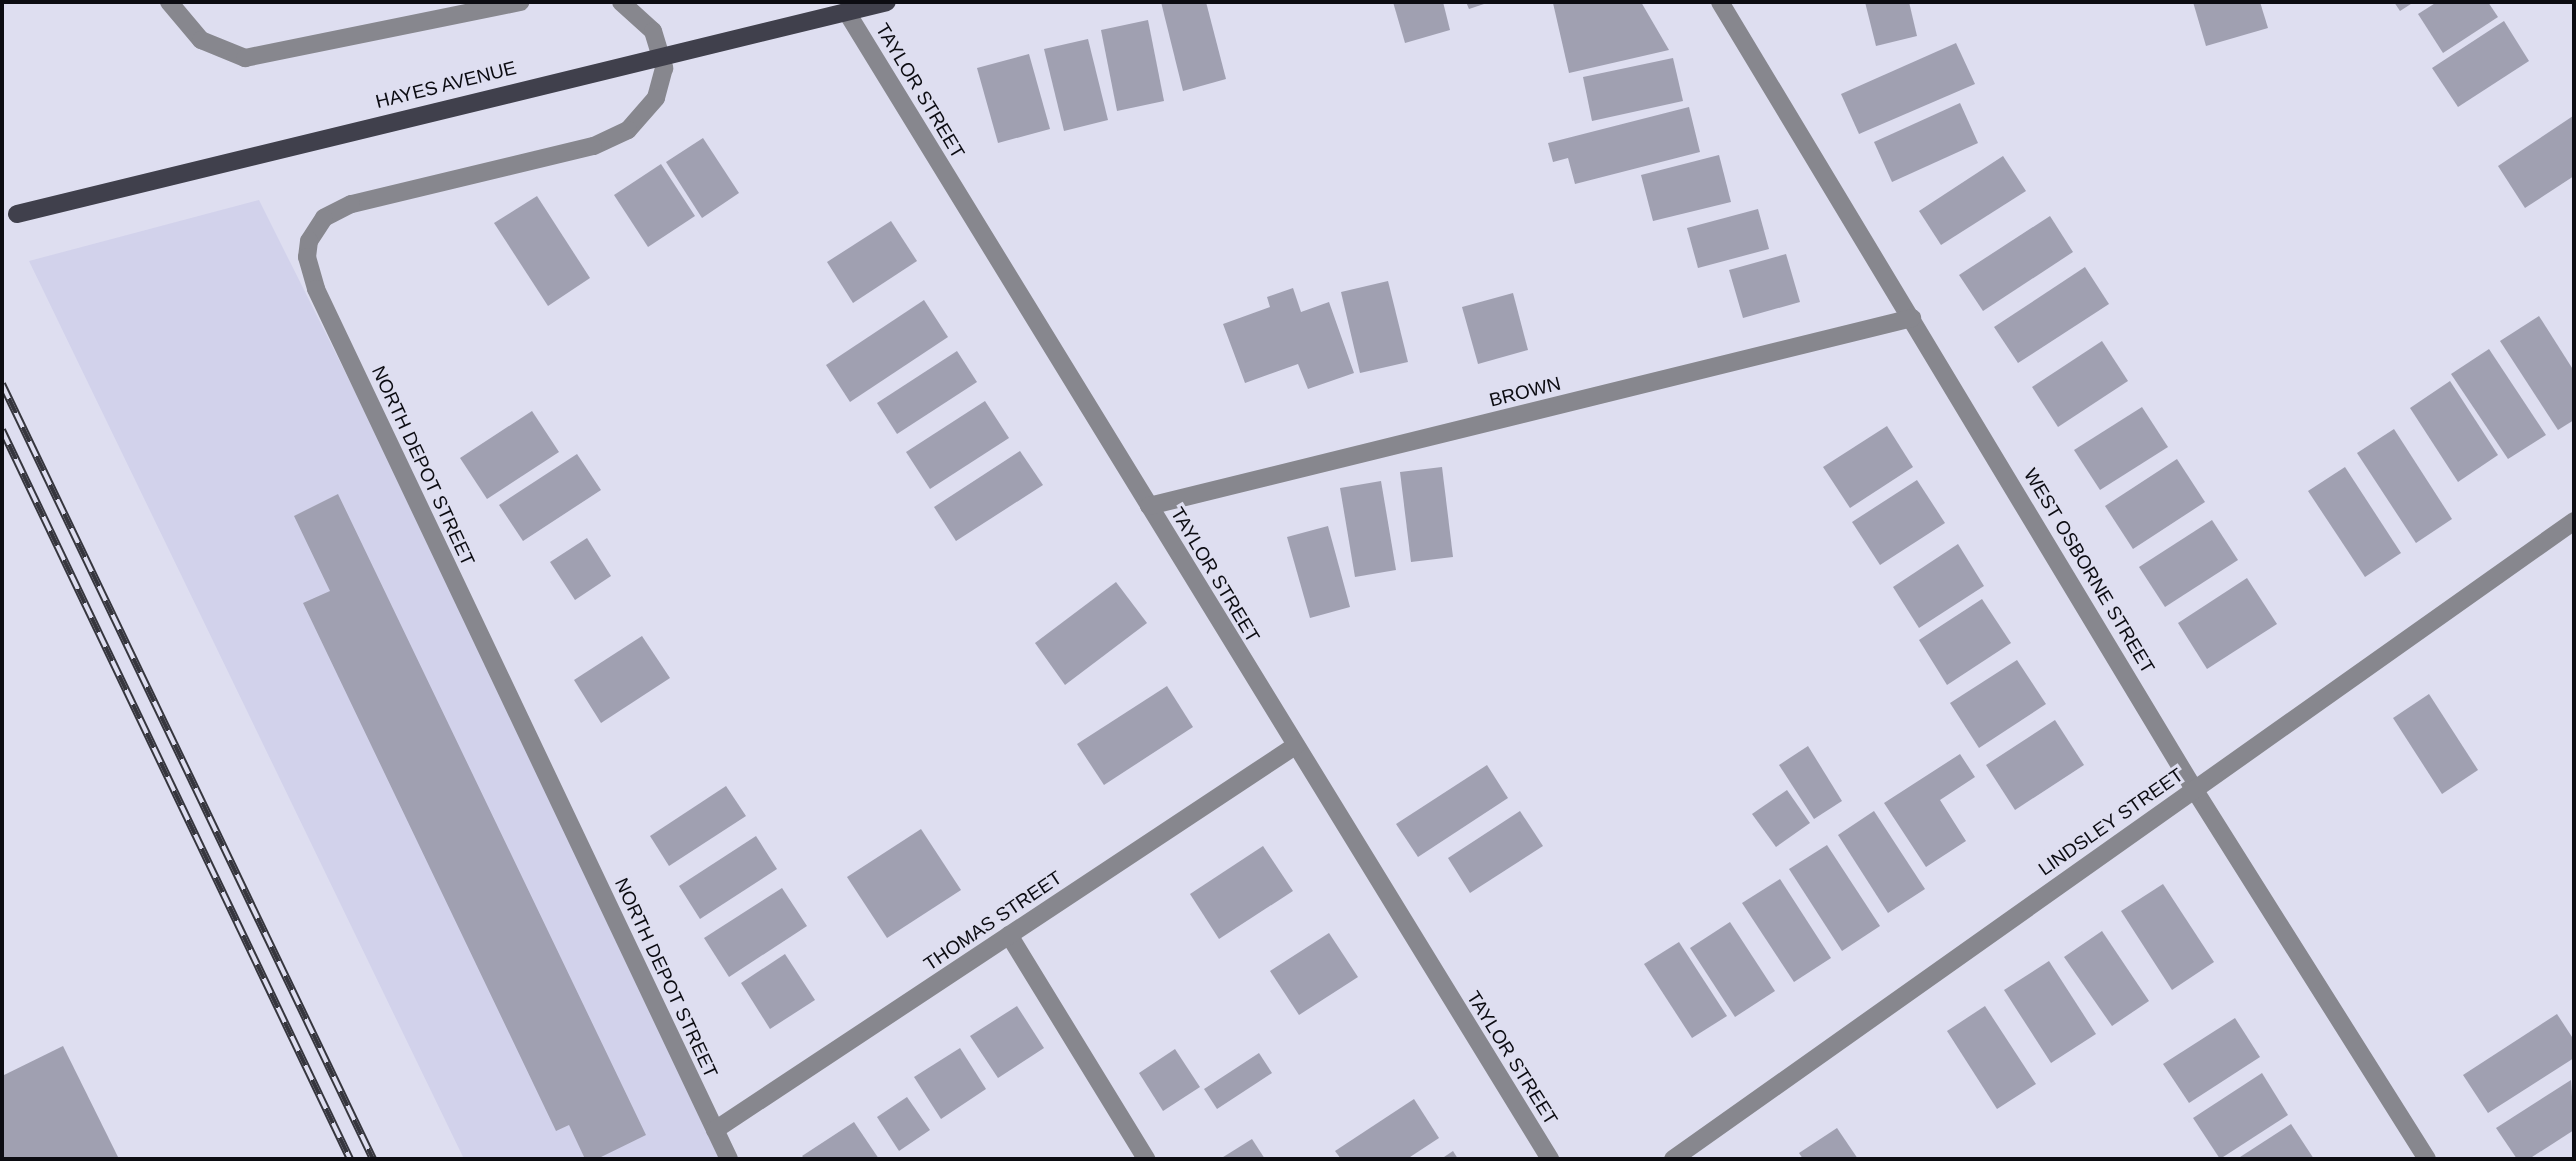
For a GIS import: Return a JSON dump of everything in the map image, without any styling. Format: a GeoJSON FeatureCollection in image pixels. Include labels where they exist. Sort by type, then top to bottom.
{"type":"FeatureCollection","features":[{"type":"Feature","properties":{"kind":"main road","name":"HAYES AVENUE"},"geometry":{"type":"LineString","coordinates":[[17,214],[663,53],[887,2]]}},
{"type":"Feature","properties":{"kind":"street"},"geometry":{"type":"LineString","coordinates":[[169,2],[201,40],[245,58],[520,2]]}},
{"type":"Feature","properties":{"kind":"street"},"geometry":{"type":"LineString","coordinates":[[621,2],[647,23],[663,53]]}},
{"type":"Feature","properties":{"kind":"street","name":"WEST OSBORNE STREET"},"geometry":{"type":"LineString","coordinates":[[1720,2],[2194,789],[2427,1159]]}},
{"type":"Feature","properties":{"kind":"street","name":"TAYLOR STREET"},"geometry":{"type":"LineString","coordinates":[[846,11],[1550,1159]]}},
{"type":"Feature","properties":{"kind":"street","name":"NORTH DEPOT STREET"},"geometry":{"type":"LineString","coordinates":[[663,53],[663,75],[656,98],[620,135],[593,146],[351,204],[324,218],[309,241],[307,257],[316,289],[729,1159]]}},
{"type":"Feature","properties":{"kind":"street","name":"BROWN"},"geometry":{"type":"LineString","coordinates":[[1149,506],[1912,318]]}},
{"type":"Feature","properties":{"kind":"street","name":"LINDSLEY STREET"},"geometry":{"type":"LineString","coordinates":[[1673,1159],[2574,521]]}},
{"type":"Feature","properties":{"kind":"street","name":"THOMAS STREET"},"geometry":{"type":"LineString","coordinates":[[715,1130],[1295,746]]}},
{"type":"Feature","properties":{"kind":"street"},"geometry":{"type":"LineString","coordinates":[[1009,935],[1146,1159]]}},
{"type":"Feature","properties":{"kind":"shaded area"},"geometry":{"type":"Polygon","coordinates":[[[259,200],[739,1159],[464,1159],[29,261],[259,200]]]}},
{"type":"Feature","properties":{"kind":"building"},"geometry":{"type":"Polygon","coordinates":[[[1161,2],[1206,2],[1226,79],[1183,91],[1161,2]]]}},
{"type":"Feature","properties":{"kind":"building"},"geometry":{"type":"Polygon","coordinates":[[[1393,2],[1443,2],[1450,30],[1405,43],[1393,2]]]}},
{"type":"Feature","properties":{"kind":"building"},"geometry":{"type":"Polygon","coordinates":[[[1466,2],[1490,2],[1469,9],[1466,2]]]}},
{"type":"Feature","properties":{"kind":"building"},"geometry":{"type":"Polygon","coordinates":[[[1641,2],[1669,50],[1569,73],[1553,3],[1641,2]]]}},
{"type":"Feature","properties":{"kind":"building"},"geometry":{"type":"Polygon","coordinates":[[[1865,2],[1909,2],[1917,36],[1876,46],[1865,2]]]}},
{"type":"Feature","properties":{"kind":"building"},"geometry":{"type":"Polygon","coordinates":[[[2193,2],[2260,2],[2268,28],[2206,46],[2193,2]]]}},
{"type":"Feature","properties":{"kind":"building"},"geometry":{"type":"Polygon","coordinates":[[[2394,2],[2414,2],[2400,11],[2394,2]]]}},
{"type":"Feature","properties":{"kind":"building"},"geometry":{"type":"Polygon","coordinates":[[[2437,2],[2488,2],[2498,17],[2443,53],[2418,14],[2437,2]]]}},
{"type":"Feature","properties":{"kind":"building"},"geometry":{"type":"Polygon","coordinates":[[[1148,20],[1164,101],[1117,111],[1101,30],[1148,20]]]}},
{"type":"Feature","properties":{"kind":"building"},"geometry":{"type":"Polygon","coordinates":[[[2504,21],[2529,61],[2458,107],[2432,68],[2504,21]]]}},
{"type":"Feature","properties":{"kind":"building"},"geometry":{"type":"Polygon","coordinates":[[[1088,39],[1108,120],[1064,131],[1044,49],[1088,39]]]}},
{"type":"Feature","properties":{"kind":"building"},"geometry":{"type":"Polygon","coordinates":[[[1956,43],[1975,84],[1859,134],[1841,94],[1956,43]]]}},
{"type":"Feature","properties":{"kind":"building"},"geometry":{"type":"Polygon","coordinates":[[[1029,54],[1050,129],[998,143],[977,68],[1029,54]]]}},
{"type":"Feature","properties":{"kind":"building"},"geometry":{"type":"Polygon","coordinates":[[[1673,58],[1683,101],[1592,121],[1583,77],[1673,58]]]}},
{"type":"Feature","properties":{"kind":"building"},"geometry":{"type":"Polygon","coordinates":[[[1960,103],[1978,143],[1892,182],[1874,142],[1960,103]]]}},
{"type":"Feature","properties":{"kind":"building"},"geometry":{"type":"Polygon","coordinates":[[[1689,107],[1700,152],[1575,184],[1568,158],[1553,162],[1548,143],[1689,107]]]}},
{"type":"Feature","properties":{"kind":"building"},"geometry":{"type":"Polygon","coordinates":[[[2573,116],[2574,176],[2525,208],[2498,166],[2573,116]]]}},
{"type":"Feature","properties":{"kind":"building"},"geometry":{"type":"Polygon","coordinates":[[[703,138],[739,193],[702,218],[666,162],[703,138]]]}},
{"type":"Feature","properties":{"kind":"building"},"geometry":{"type":"Polygon","coordinates":[[[1719,155],[1731,202],[1653,221],[1641,175],[1719,155]]]}},
{"type":"Feature","properties":{"kind":"building"},"geometry":{"type":"Polygon","coordinates":[[[2003,156],[2026,191],[1941,245],[1919,211],[2003,156]]]}},
{"type":"Feature","properties":{"kind":"building"},"geometry":{"type":"Polygon","coordinates":[[[661,164],[695,216],[648,247],[614,195],[661,164]]]}},
{"type":"Feature","properties":{"kind":"building"},"geometry":{"type":"Polygon","coordinates":[[[537,196],[590,278],[548,306],[494,223],[537,196]]]}},
{"type":"Feature","properties":{"kind":"building"},"geometry":{"type":"Polygon","coordinates":[[[1758,209],[1769,249],[1698,268],[1687,228],[1758,209]]]}},
{"type":"Feature","properties":{"kind":"building"},"geometry":{"type":"Polygon","coordinates":[[[2050,216],[2073,252],[1983,311],[1959,275],[2050,216]]]}},
{"type":"Feature","properties":{"kind":"building"},"geometry":{"type":"Polygon","coordinates":[[[891,221],[917,261],[853,303],[827,262],[891,221]]]}},
{"type":"Feature","properties":{"kind":"building"},"geometry":{"type":"Polygon","coordinates":[[[1786,254],[1800,302],[1743,318],[1729,270],[1786,254]]]}},
{"type":"Feature","properties":{"kind":"building"},"geometry":{"type":"Polygon","coordinates":[[[2085,267],[2109,304],[2018,363],[1994,327],[2085,267]]]}},
{"type":"Feature","properties":{"kind":"building"},"geometry":{"type":"Polygon","coordinates":[[[1388,281],[1408,362],[1360,373],[1341,292],[1388,281]]]}},
{"type":"Feature","properties":{"kind":"building"},"geometry":{"type":"Polygon","coordinates":[[[1293,288],[1301,312],[1329,302],[1354,373],[1308,389],[1298,364],[1245,383],[1223,324],[1270,307],[1267,297],[1293,288]]]}},
{"type":"Feature","properties":{"kind":"building"},"geometry":{"type":"Polygon","coordinates":[[[1513,293],[1528,350],[1478,364],[1462,307],[1513,293]]]}},
{"type":"Feature","properties":{"kind":"building"},"geometry":{"type":"Polygon","coordinates":[[[924,300],[948,337],[850,402],[826,365],[924,300]]]}},
{"type":"Feature","properties":{"kind":"building"},"geometry":{"type":"Polygon","coordinates":[[[2539,316],[2574,371],[2574,420],[2558,430],[2500,341],[2539,316]]]}},
{"type":"Feature","properties":{"kind":"building"},"geometry":{"type":"Polygon","coordinates":[[[2102,341],[2128,381],[2058,427],[2032,387],[2102,341]]]}},
{"type":"Feature","properties":{"kind":"building"},"geometry":{"type":"Polygon","coordinates":[[[2489,349],[2546,435],[2508,459],[2451,374],[2489,349]]]}},
{"type":"Feature","properties":{"kind":"building"},"geometry":{"type":"Polygon","coordinates":[[[957,351],[977,382],[897,434],[877,403],[957,351]]]}},
{"type":"Feature","properties":{"kind":"building"},"geometry":{"type":"Polygon","coordinates":[[[2450,381],[2498,455],[2458,482],[2410,408],[2450,381]]]}},
{"type":"Feature","properties":{"kind":"building"},"geometry":{"type":"Polygon","coordinates":[[[985,401],[1009,438],[930,489],[906,452],[985,401]]]}},
{"type":"Feature","properties":{"kind":"building"},"geometry":{"type":"Polygon","coordinates":[[[2142,407],[2168,447],[2100,490],[2074,450],[2142,407]]]}},
{"type":"Feature","properties":{"kind":"building"},"geometry":{"type":"Polygon","coordinates":[[[532,411],[559,452],[487,499],[460,458],[532,411]]]}},
{"type":"Feature","properties":{"kind":"building"},"geometry":{"type":"Polygon","coordinates":[[[1887,426],[1913,467],[1850,508],[1823,467],[1887,426]]]}},
{"type":"Feature","properties":{"kind":"building"},"geometry":{"type":"Polygon","coordinates":[[[2394,429],[2452,519],[2416,543],[2357,453],[2394,429]]]}},
{"type":"Feature","properties":{"kind":"building"},"geometry":{"type":"Polygon","coordinates":[[[1020,451],[1043,485],[956,541],[934,507],[1020,451]]]}},
{"type":"Feature","properties":{"kind":"building"},"geometry":{"type":"Polygon","coordinates":[[[577,454],[601,490],[523,541],[499,505],[577,454]]]}},
{"type":"Feature","properties":{"kind":"building"},"geometry":{"type":"Polygon","coordinates":[[[2177,459],[2205,502],[2133,549],[2105,506],[2177,459]]]}},
{"type":"Feature","properties":{"kind":"building"},"geometry":{"type":"Polygon","coordinates":[[[1442,467],[1453,557],[1411,562],[1400,472],[1442,467]]]}},
{"type":"Feature","properties":{"kind":"building"},"geometry":{"type":"Polygon","coordinates":[[[2345,467],[2401,553],[2365,577],[2308,491],[2345,467]]]}},
{"type":"Feature","properties":{"kind":"building"},"geometry":{"type":"Polygon","coordinates":[[[1917,480],[1945,523],[1880,565],[1852,522],[1917,480]]]}},
{"type":"Feature","properties":{"kind":"building"},"geometry":{"type":"Polygon","coordinates":[[[1381,481],[1396,570],[1355,577],[1340,488],[1381,481]]]}},
{"type":"Feature","properties":{"kind":"building"},"geometry":{"type":"Polygon","coordinates":[[[338,494],[646,1135],[597,1159],[585,1159],[569,1125],[556,1131],[303,603],[330,591],[294,516],[338,494]]]}},
{"type":"Feature","properties":{"kind":"building"},"geometry":{"type":"Polygon","coordinates":[[[2212,520],[2238,560],[2165,607],[2139,567],[2212,520]]]}},
{"type":"Feature","properties":{"kind":"building"},"geometry":{"type":"Polygon","coordinates":[[[1328,526],[1350,607],[1310,618],[1287,537],[1328,526]]]}},
{"type":"Feature","properties":{"kind":"building"},"geometry":{"type":"Polygon","coordinates":[[[587,538],[611,576],[575,600],[550,562],[587,538]]]}},
{"type":"Feature","properties":{"kind":"building"},"geometry":{"type":"Polygon","coordinates":[[[1958,544],[1984,586],[1919,628],[1893,587],[1958,544]]]}},
{"type":"Feature","properties":{"kind":"building"},"geometry":{"type":"Polygon","coordinates":[[[2247,578],[2277,624],[2207,669],[2178,623],[2247,578]]]}},
{"type":"Feature","properties":{"kind":"building"},"geometry":{"type":"Polygon","coordinates":[[[1116,582],[1147,623],[1065,685],[1035,643],[1116,582]]]}},
{"type":"Feature","properties":{"kind":"building"},"geometry":{"type":"Polygon","coordinates":[[[1982,599],[2011,643],[1947,685],[1919,640],[1982,599]]]}},
{"type":"Feature","properties":{"kind":"building"},"geometry":{"type":"Polygon","coordinates":[[[642,636],[670,678],[601,723],[574,680],[642,636]]]}},
{"type":"Feature","properties":{"kind":"building"},"geometry":{"type":"Polygon","coordinates":[[[2017,660],[2046,704],[1979,748],[1950,703],[2017,660]]]}},
{"type":"Feature","properties":{"kind":"building"},"geometry":{"type":"Polygon","coordinates":[[[1167,686],[1193,727],[1104,785],[1077,744],[1167,686]]]}},
{"type":"Feature","properties":{"kind":"building"},"geometry":{"type":"Polygon","coordinates":[[[2429,694],[2478,770],[2442,794],[2393,718],[2429,694]]]}},
{"type":"Feature","properties":{"kind":"building"},"geometry":{"type":"Polygon","coordinates":[[[2055,720],[2084,765],[2015,810],[1986,765],[2055,720]]]}},
{"type":"Feature","properties":{"kind":"building"},"geometry":{"type":"Polygon","coordinates":[[[1808,746],[1842,801],[1814,819],[1779,765],[1808,746]]]}},
{"type":"Feature","properties":{"kind":"building"},"geometry":{"type":"Polygon","coordinates":[[[1960,754],[1975,777],[1940,800],[1966,841],[1926,867],[1884,803],[1960,754]]]}},
{"type":"Feature","properties":{"kind":"building"},"geometry":{"type":"Polygon","coordinates":[[[1487,765],[1508,798],[1418,857],[1396,824],[1487,765]]]}},
{"type":"Feature","properties":{"kind":"building"},"geometry":{"type":"Polygon","coordinates":[[[726,786],[746,816],[669,866],[650,836],[726,786]]]}},
{"type":"Feature","properties":{"kind":"building"},"geometry":{"type":"Polygon","coordinates":[[[1787,790],[1810,823],[1776,847],[1752,814],[1787,790]]]}},
{"type":"Feature","properties":{"kind":"building"},"geometry":{"type":"Polygon","coordinates":[[[1520,811],[1543,846],[1470,893],[1448,858],[1520,811]]]}},
{"type":"Feature","properties":{"kind":"building"},"geometry":{"type":"Polygon","coordinates":[[[1874,811],[1925,889],[1888,913],[1838,835],[1874,811]]]}},
{"type":"Feature","properties":{"kind":"building"},"geometry":{"type":"Polygon","coordinates":[[[921,829],[961,890],[887,938],[847,877],[921,829]]]}},
{"type":"Feature","properties":{"kind":"building"},"geometry":{"type":"Polygon","coordinates":[[[756,836],[777,869],[700,919],[679,886],[756,836]]]}},
{"type":"Feature","properties":{"kind":"building"},"geometry":{"type":"Polygon","coordinates":[[[1827,845],[1880,926],[1842,951],[1789,869],[1827,845]]]}},
{"type":"Feature","properties":{"kind":"building"},"geometry":{"type":"Polygon","coordinates":[[[1263,846],[1293,891],[1219,939],[1190,894],[1263,846]]]}},
{"type":"Feature","properties":{"kind":"building"},"geometry":{"type":"Polygon","coordinates":[[[1780,879],[1831,958],[1794,982],[1742,903],[1780,879]]]}},
{"type":"Feature","properties":{"kind":"building"},"geometry":{"type":"Polygon","coordinates":[[[2163,884],[2214,962],[2172,990],[2121,911],[2163,884]]]}},
{"type":"Feature","properties":{"kind":"building"},"geometry":{"type":"Polygon","coordinates":[[[782,888],[807,926],[729,977],[704,938],[782,888]]]}},
{"type":"Feature","properties":{"kind":"building"},"geometry":{"type":"Polygon","coordinates":[[[1730,922],[1775,991],[1735,1017],[1690,948],[1730,922]]]}},
{"type":"Feature","properties":{"kind":"building"},"geometry":{"type":"Polygon","coordinates":[[[2102,931],[2149,1001],[2112,1026],[2064,957],[2102,931]]]}},
{"type":"Feature","properties":{"kind":"building"},"geometry":{"type":"Polygon","coordinates":[[[1329,933],[1358,977],[1299,1015],[1270,971],[1329,933]]]}},
{"type":"Feature","properties":{"kind":"building"},"geometry":{"type":"Polygon","coordinates":[[[1679,942],[1727,1016],[1692,1038],[1644,964],[1679,942]]]}},
{"type":"Feature","properties":{"kind":"building"},"geometry":{"type":"Polygon","coordinates":[[[785,954],[815,1000],[770,1029],[741,983],[785,954]]]}},
{"type":"Feature","properties":{"kind":"building"},"geometry":{"type":"Polygon","coordinates":[[[2049,961],[2096,1034],[2051,1063],[2004,990],[2049,961]]]}},
{"type":"Feature","properties":{"kind":"building"},"geometry":{"type":"Polygon","coordinates":[[[1017,1006],[1044,1048],[998,1078],[970,1036],[1017,1006]]]}},
{"type":"Feature","properties":{"kind":"building"},"geometry":{"type":"Polygon","coordinates":[[[1985,1006],[2036,1084],[1997,1109],[1947,1031],[1985,1006]]]}},
{"type":"Feature","properties":{"kind":"building"},"geometry":{"type":"Polygon","coordinates":[[[2557,1014],[2574,1040],[2574,1058],[2488,1113],[2463,1075],[2557,1014]]]}},
{"type":"Feature","properties":{"kind":"building"},"geometry":{"type":"Polygon","coordinates":[[[2235,1018],[2260,1057],[2189,1103],[2163,1064],[2235,1018]]]}},
{"type":"Feature","properties":{"kind":"building"},"geometry":{"type":"Polygon","coordinates":[[[63,1046],[119,1159],[2,1159],[2,1076],[63,1046]]]}},
{"type":"Feature","properties":{"kind":"building"},"geometry":{"type":"Polygon","coordinates":[[[960,1048],[986,1089],[941,1119],[914,1077],[960,1048]]]}},
{"type":"Feature","properties":{"kind":"building"},"geometry":{"type":"Polygon","coordinates":[[[1175,1049],[1200,1087],[1163,1111],[1139,1073],[1175,1049]]]}},
{"type":"Feature","properties":{"kind":"building"},"geometry":{"type":"Polygon","coordinates":[[[1259,1053],[1272,1073],[1217,1109],[1204,1089],[1259,1053]]]}},
{"type":"Feature","properties":{"kind":"building"},"geometry":{"type":"Polygon","coordinates":[[[2262,1073],[2288,1115],[2220,1159],[2193,1118],[2262,1073]]]}},
{"type":"Feature","properties":{"kind":"building"},"geometry":{"type":"Polygon","coordinates":[[[2571,1080],[2574,1130],[2529,1159],[2517,1159],[2496,1128],[2571,1080]]]}},
{"type":"Feature","properties":{"kind":"building"},"geometry":{"type":"Polygon","coordinates":[[[907,1097],[930,1130],[899,1151],[877,1117],[907,1097]]]}},
{"type":"Feature","properties":{"kind":"building"},"geometry":{"type":"Polygon","coordinates":[[[1414,1099],[1439,1138],[1407,1159],[1341,1159],[1335,1151],[1414,1099]]]}},
{"type":"Feature","properties":{"kind":"building"},"geometry":{"type":"Polygon","coordinates":[[[854,1122],[879,1159],[805,1159],[802,1156],[854,1122]]]}},
{"type":"Feature","properties":{"kind":"building"},"geometry":{"type":"Polygon","coordinates":[[[2291,1124],[2314,1159],[2237,1159],[2291,1124]]]}},
{"type":"Feature","properties":{"kind":"building"},"geometry":{"type":"Polygon","coordinates":[[[1837,1128],[1858,1159],[1803,1159],[1799,1153],[1837,1128]]]}},
{"type":"Feature","properties":{"kind":"building"},"geometry":{"type":"Polygon","coordinates":[[[1252,1139],[1265,1159],[1220,1159],[1252,1139]]]}},
{"type":"Feature","properties":{"kind":"building"},"geometry":{"type":"Polygon","coordinates":[[[1453,1151],[1458,1159],[1441,1159],[1453,1151]]]}},
{"type":"Feature","properties":{"kind":"railway"},"geometry":{"type":"LineString","coordinates":[[2,384],[373,1159]]}},
{"type":"Feature","properties":{"kind":"railway"},"geometry":{"type":"LineString","coordinates":[[2,430],[350,1159]]}}]}
